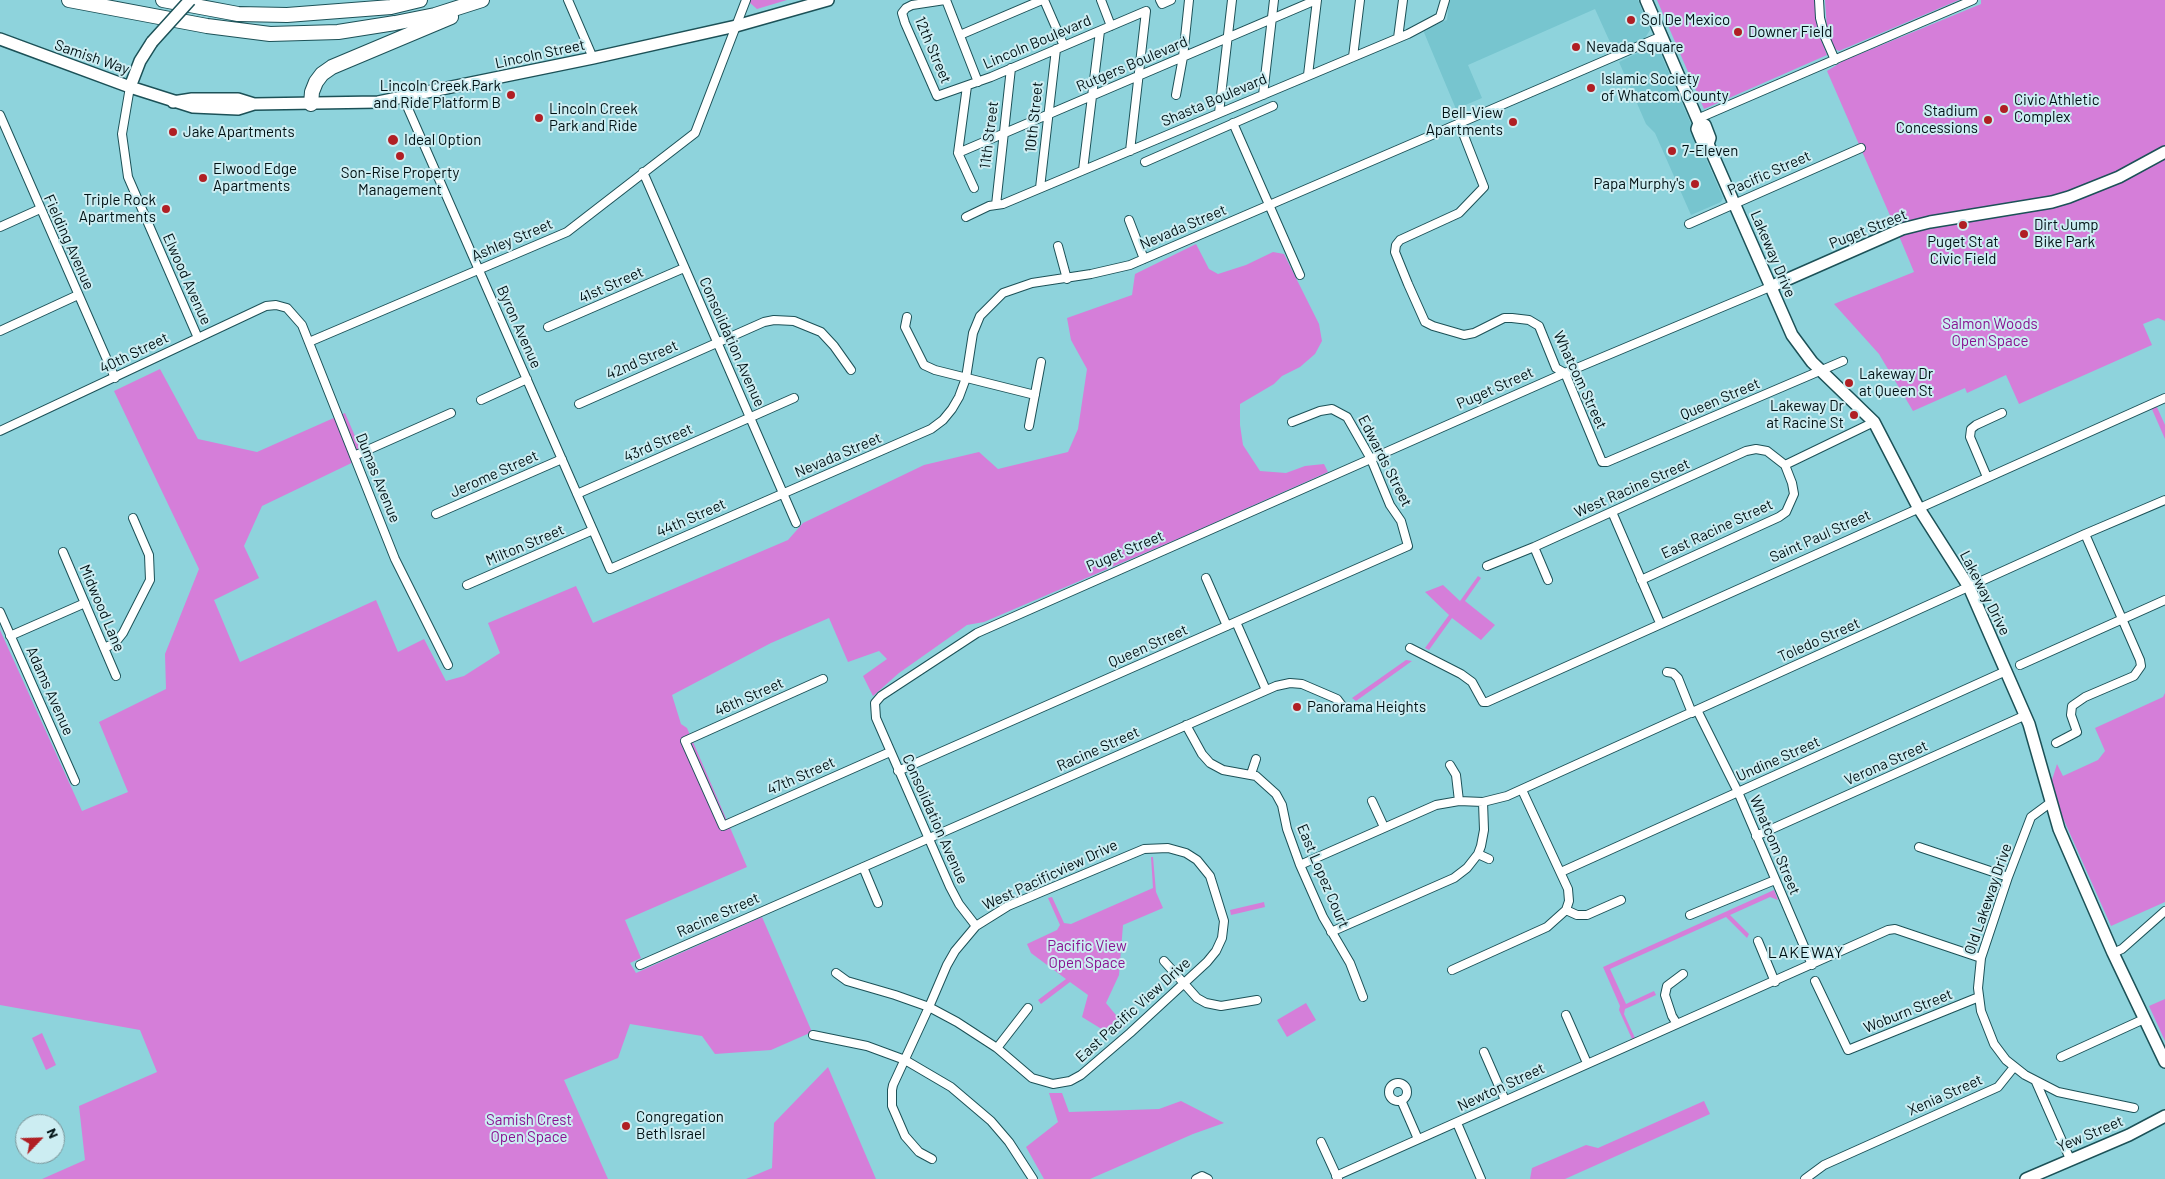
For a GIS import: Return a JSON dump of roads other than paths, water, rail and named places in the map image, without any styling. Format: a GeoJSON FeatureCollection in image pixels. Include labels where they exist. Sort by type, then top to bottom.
{"type":"FeatureCollection","features":[{"type":"Feature","properties":{"kind":"highway"},"geometry":{"type":"LineString","coordinates":[[69,0],[207,26],[270,34],[338,32],[435,15],[482,0]]}},
{"type":"Feature","properties":{"kind":"highway"},"geometry":{"type":"LineString","coordinates":[[163,0],[238,14],[287,15],[382,8],[420,0]]}},
{"type":"Feature","properties":{"kind":"highway"},"geometry":{"type":"LineString","coordinates":[[311,104],[312,92],[316,82],[322,74],[332,67],[424,30],[487,0]]}},
{"type":"Feature","properties":{"kind":"main road","name":"Samish Way"},"geometry":{"type":"LineString","coordinates":[[0,39],[130,87],[140,61],[152,42],[190,0]]}},
{"type":"Feature","properties":{"kind":"main road","name":"Lincoln Street"},"geometry":{"type":"LineString","coordinates":[[130,87],[173,102],[193,107],[214,109],[238,109],[254,104],[378,102],[593,58],[736,26],[828,0]]}},
{"type":"Feature","properties":{"kind":"main road","name":"Lakeway Drive"},"geometry":{"type":"LineString","coordinates":[[1646,0],[1698,121],[1705,125],[1710,138],[1708,144],[1792,335],[1820,370],[1874,422],[1918,508],[1969,587],[2026,716],[2035,741],[2050,803],[2059,829],[2113,953],[2165,1062]]}},
{"type":"Feature","properties":{"kind":"main road","name":"Puget Street"},"geometry":{"type":"LineString","coordinates":[[1770,287],[1910,227],[2035,205],[2069,197],[2119,177],[2165,152]]}},
{"type":"Feature","properties":{"kind":"main road","name":"Yew Street"},"geometry":{"type":"LineString","coordinates":[[2026,1179],[2128,1135],[2165,1116]]}},
{"type":"Feature","properties":{"kind":"street"},"geometry":{"type":"LineString","coordinates":[[568,0],[593,58]]}},
{"type":"Feature","properties":{"kind":"street"},"geometry":{"type":"LineString","coordinates":[[736,26],[746,0]]}},
{"type":"Feature","properties":{"kind":"street"},"geometry":{"type":"LineString","coordinates":[[946,0],[978,82]]}},
{"type":"Feature","properties":{"kind":"street","name":"12th Street"},"geometry":{"type":"LineString","coordinates":[[946,0],[912,5],[902,13],[904,23],[937,96],[967,86],[958,153]]}},
{"type":"Feature","properties":{"kind":"street"},"geometry":{"type":"LineString","coordinates":[[960,35],[1043,0],[1060,48]]}},
{"type":"Feature","properties":{"kind":"street"},"geometry":{"type":"LineString","coordinates":[[1101,0],[1111,26]]}},
{"type":"Feature","properties":{"kind":"street"},"geometry":{"type":"LineString","coordinates":[[1161,2],[1171,0]]}},
{"type":"Feature","properties":{"kind":"street"},"geometry":{"type":"LineString","coordinates":[[1176,95],[1183,57],[1189,0]]}},
{"type":"Feature","properties":{"kind":"street"},"geometry":{"type":"LineString","coordinates":[[1219,113],[1232,0]]}},
{"type":"Feature","properties":{"kind":"street"},"geometry":{"type":"LineString","coordinates":[[1263,95],[1274,0]]}},
{"type":"Feature","properties":{"kind":"street"},"geometry":{"type":"LineString","coordinates":[[1308,76],[1316,0]]}},
{"type":"Feature","properties":{"kind":"street","name":"Rutgers Boulevard"},"geometry":{"type":"LineString","coordinates":[[958,153],[1316,0]]}},
{"type":"Feature","properties":{"kind":"street"},"geometry":{"type":"LineString","coordinates":[[1353,57],[1360,0]]}},
{"type":"Feature","properties":{"kind":"street"},"geometry":{"type":"LineString","coordinates":[[1398,38],[1403,0]]}},
{"type":"Feature","properties":{"kind":"street","name":"Shasta Boulevard"},"geometry":{"type":"LineString","coordinates":[[966,217],[1003,204],[1398,38],[1440,17],[1444,0]]}},
{"type":"Feature","properties":{"kind":"street"},"geometry":{"type":"LineString","coordinates":[[1819,0],[1820,18],[1825,37],[1835,60]]}},
{"type":"Feature","properties":{"kind":"street"},"geometry":{"type":"LineString","coordinates":[[1698,121],[1973,1]]}},
{"type":"Feature","properties":{"kind":"street","name":"Lincoln Boulevard"},"geometry":{"type":"LineString","coordinates":[[967,86],[1146,11],[1138,76]]}},
{"type":"Feature","properties":{"kind":"street","name":"Ashley Street"},"geometry":{"type":"LineString","coordinates":[[309,342],[567,232],[695,133],[736,26]]}},
{"type":"Feature","properties":{"kind":"street"},"geometry":{"type":"LineString","coordinates":[[1083,170],[1100,31]]}},
{"type":"Feature","properties":{"kind":"street","name":"Nevada Street"},"geometry":{"type":"LineString","coordinates":[[783,493],[932,429],[952,409],[966,378],[973,334],[980,316],[1002,293],[1016,287],[1109,270],[1144,259],[1662,36]]}},
{"type":"Feature","properties":{"kind":"street","name":"10th Street"},"geometry":{"type":"LineString","coordinates":[[1040,188],[1048,115],[1060,48]]}},
{"type":"Feature","properties":{"kind":"street","name":"11th Street"},"geometry":{"type":"LineString","coordinates":[[996,205],[1011,68]]}},
{"type":"Feature","properties":{"kind":"street"},"geometry":{"type":"LineString","coordinates":[[1130,151],[1138,76]]}},
{"type":"Feature","properties":{"kind":"street","name":"Elwood Avenue"},"geometry":{"type":"LineString","coordinates":[[130,87],[122,134],[128,177],[198,338]]}},
{"type":"Feature","properties":{"kind":"street","name":"Byron Avenue"},"geometry":{"type":"LineString","coordinates":[[403,97],[610,569]]}},
{"type":"Feature","properties":{"kind":"street"},"geometry":{"type":"LineString","coordinates":[[1145,162],[1273,106]]}},
{"type":"Feature","properties":{"kind":"street","name":"Fielding Avenue"},"geometry":{"type":"LineString","coordinates":[[0,115],[115,378]]}},
{"type":"Feature","properties":{"kind":"street"},"geometry":{"type":"LineString","coordinates":[[1233,123],[1300,275]]}},
{"type":"Feature","properties":{"kind":"street","name":"Whatcom Street"},"geometry":{"type":"LineString","coordinates":[[1459,123],[1484,187],[1466,209],[1400,240],[1396,245],[1395,252],[1408,284],[1425,322],[1433,326],[1464,335],[1474,334],[1504,318],[1528,320],[1539,326],[1556,368],[1565,373],[1602,462],[1607,462]]}},
{"type":"Feature","properties":{"kind":"street","name":"Pacific Street"},"geometry":{"type":"LineString","coordinates":[[1689,224],[1861,148]]}},
{"type":"Feature","properties":{"kind":"street"},"geometry":{"type":"LineString","coordinates":[[958,153],[974,188]]}},
{"type":"Feature","properties":{"kind":"street","name":"Consolidation Avenue"},"geometry":{"type":"LineString","coordinates":[[643,172],[796,524]]}},
{"type":"Feature","properties":{"kind":"street"},"geometry":{"type":"LineString","coordinates":[[0,227],[40,209]]}},
{"type":"Feature","properties":{"kind":"street"},"geometry":{"type":"LineString","coordinates":[[1129,220],[1144,259]]}},
{"type":"Feature","properties":{"kind":"street"},"geometry":{"type":"LineString","coordinates":[[1058,246],[1067,278]]}},
{"type":"Feature","properties":{"kind":"street","name":"41st Street"},"geometry":{"type":"LineString","coordinates":[[548,327],[684,268]]}},
{"type":"Feature","properties":{"kind":"street","name":"Puget Street"},"geometry":{"type":"LineString","coordinates":[[876,718],[875,703],[881,696],[977,633],[1565,373],[1770,287]]}},
{"type":"Feature","properties":{"kind":"street"},"geometry":{"type":"LineString","coordinates":[[0,331],[78,295]]}},
{"type":"Feature","properties":{"kind":"street","name":"40th Street"},"geometry":{"type":"LineString","coordinates":[[0,431],[266,306],[282,305]]}},
{"type":"Feature","properties":{"kind":"street","name":"Dumas Avenue"},"geometry":{"type":"LineString","coordinates":[[282,305],[297,318],[309,342],[404,578],[448,664]]}},
{"type":"Feature","properties":{"kind":"street"},"geometry":{"type":"LineString","coordinates":[[907,318],[906,327],[924,365],[935,370],[1035,394]]}},
{"type":"Feature","properties":{"kind":"street","name":"42nd Street"},"geometry":{"type":"LineString","coordinates":[[579,404],[764,322],[779,320],[794,321],[814,328],[827,338],[851,370]]}},
{"type":"Feature","properties":{"kind":"street","name":"Queen Street"},"geometry":{"type":"LineString","coordinates":[[1607,462],[1843,360]]}},
{"type":"Feature","properties":{"kind":"street"},"geometry":{"type":"LineString","coordinates":[[1030,426],[1041,362]]}},
{"type":"Feature","properties":{"kind":"street"},"geometry":{"type":"LineString","coordinates":[[481,400],[527,379]]}},
{"type":"Feature","properties":{"kind":"street","name":"43rd Street"},"geometry":{"type":"LineString","coordinates":[[578,494],[794,398]]}},
{"type":"Feature","properties":{"kind":"street","name":"Saint Paul Street"},"geometry":{"type":"LineString","coordinates":[[1410,648],[1461,674],[1472,682],[1483,702],[1487,702],[2165,398]]}},
{"type":"Feature","properties":{"kind":"street","name":"Edwards Street"},"geometry":{"type":"LineString","coordinates":[[1292,422],[1320,411],[1332,409],[1340,412],[1352,424],[1370,459],[1380,485],[1401,521],[1408,546]]}},
{"type":"Feature","properties":{"kind":"street"},"geometry":{"type":"LineString","coordinates":[[354,456],[451,413]]}},
{"type":"Feature","properties":{"kind":"street"},"geometry":{"type":"LineString","coordinates":[[1987,477],[1970,437],[1971,429],[2002,413]]}},
{"type":"Feature","properties":{"kind":"street"},"geometry":{"type":"LineString","coordinates":[[1785,464],[1874,422]]}},
{"type":"Feature","properties":{"kind":"street","name":"West Racine Street"},"geometry":{"type":"LineString","coordinates":[[1487,566],[1534,547],[1746,451],[1756,449],[1767,451],[1785,464]]}},
{"type":"Feature","properties":{"kind":"street","name":"Jerome Street"},"geometry":{"type":"LineString","coordinates":[[436,514],[562,459]]}},
{"type":"Feature","properties":{"kind":"street","name":"East Racine Street"},"geometry":{"type":"LineString","coordinates":[[1641,580],[1786,512],[1794,494],[1785,464]]}},
{"type":"Feature","properties":{"kind":"street","name":"44th Street"},"geometry":{"type":"LineString","coordinates":[[610,569],[783,493]]}},
{"type":"Feature","properties":{"kind":"street","name":"Toledo Street"},"geometry":{"type":"LineString","coordinates":[[1300,865],[1426,809],[1459,801],[1483,802],[1497,800],[1522,790],[2085,534],[2165,500]]}},
{"type":"Feature","properties":{"kind":"street"},"geometry":{"type":"LineString","coordinates":[[1612,512],[1660,623]]}},
{"type":"Feature","properties":{"kind":"street"},"geometry":{"type":"LineString","coordinates":[[104,648],[115,643],[123,633],[150,580],[149,554],[133,518]]}},
{"type":"Feature","properties":{"kind":"street","name":"Milton Street"},"geometry":{"type":"LineString","coordinates":[[467,584],[593,530]]}},
{"type":"Feature","properties":{"kind":"street"},"geometry":{"type":"LineString","coordinates":[[2056,743],[2077,732],[2070,710],[2075,704],[2134,676],[2138,672],[2140,660],[2085,534]]}},
{"type":"Feature","properties":{"kind":"street","name":"Queen Street"},"geometry":{"type":"LineString","coordinates":[[898,771],[1408,546]]}},
{"type":"Feature","properties":{"kind":"street"},"geometry":{"type":"LineString","coordinates":[[1534,547],[1548,580]]}},
{"type":"Feature","properties":{"kind":"street","name":"Midwood Lane"},"geometry":{"type":"LineString","coordinates":[[63,552],[116,676]]}},
{"type":"Feature","properties":{"kind":"street"},"geometry":{"type":"LineString","coordinates":[[1206,578],[1227,626]]}},
{"type":"Feature","properties":{"kind":"street"},"geometry":{"type":"LineString","coordinates":[[2020,665],[2165,600]]}},
{"type":"Feature","properties":{"kind":"street"},"geometry":{"type":"LineString","coordinates":[[10,636],[85,603]]}},
{"type":"Feature","properties":{"kind":"street","name":"Adams Avenue"},"geometry":{"type":"LineString","coordinates":[[0,612],[75,782]]}},
{"type":"Feature","properties":{"kind":"street"},"geometry":{"type":"LineString","coordinates":[[1236,622],[1266,690]]}},
{"type":"Feature","properties":{"kind":"street","name":"Whatcom Street"},"geometry":{"type":"LineString","coordinates":[[1667,672],[1673,673],[1678,678],[1738,792],[1812,965]]}},
{"type":"Feature","properties":{"kind":"street","name":"Undine Street"},"geometry":{"type":"LineString","coordinates":[[1561,872],[2006,672]]}},
{"type":"Feature","properties":{"kind":"street","name":"46th Street"},"geometry":{"type":"LineString","coordinates":[[723,826],[685,741],[823,679]]}},
{"type":"Feature","properties":{"kind":"street","name":"Racine Street"},"geometry":{"type":"LineString","coordinates":[[640,965],[1266,690],[1284,684],[1302,684],[1337,699],[1343,707]]}},
{"type":"Feature","properties":{"kind":"street","name":"Verona Street"},"geometry":{"type":"LineString","coordinates":[[1756,836],[2026,716]]}},
{"type":"Feature","properties":{"kind":"street","name":"Consolidation Avenue"},"geometry":{"type":"LineString","coordinates":[[876,718],[952,892],[963,911],[976,926]]}},
{"type":"Feature","properties":{"kind":"street","name":"East Lopez Court"},"geometry":{"type":"LineString","coordinates":[[1186,725],[1202,754],[1210,763],[1223,770],[1251,774],[1271,788],[1279,799],[1300,865],[1331,932],[1350,962],[1362,997]]}},
{"type":"Feature","properties":{"kind":"street","name":"47th Street"},"geometry":{"type":"LineString","coordinates":[[723,826],[890,752]]}},
{"type":"Feature","properties":{"kind":"street"},"geometry":{"type":"LineString","coordinates":[[1251,774],[1256,759]]}},
{"type":"Feature","properties":{"kind":"street"},"geometry":{"type":"LineString","coordinates":[[1450,765],[1456,775],[1459,801]]}},
{"type":"Feature","properties":{"kind":"street"},"geometry":{"type":"LineString","coordinates":[[1452,970],[1547,927],[1566,910],[1569,896],[1561,872],[1522,790]]}},
{"type":"Feature","properties":{"kind":"street"},"geometry":{"type":"LineString","coordinates":[[1372,800],[1384,827]]}},
{"type":"Feature","properties":{"kind":"street"},"geometry":{"type":"LineString","coordinates":[[1331,932],[1454,878],[1468,868],[1478,854],[1484,830],[1483,802]]}},
{"type":"Feature","properties":{"kind":"street","name":"Old Lakeway Drive"},"geometry":{"type":"LineString","coordinates":[[2050,803],[2031,817],[2008,877],[1981,958],[1979,997],[1981,1011],[1994,1044],[2014,1067],[2036,1082],[2058,1092],[2134,1108]]}},
{"type":"Feature","properties":{"kind":"street"},"geometry":{"type":"LineString","coordinates":[[1919,847],[2008,877]]}},
{"type":"Feature","properties":{"kind":"street","name":"West Pacificview Drive"},"geometry":{"type":"LineString","coordinates":[[932,1159],[919,1152],[910,1143],[892,1106],[893,1085],[955,951],[976,926],[1008,906],[1144,849],[1168,848],[1192,856],[1207,871],[1214,886]]}},
{"type":"Feature","properties":{"kind":"street"},"geometry":{"type":"LineString","coordinates":[[1478,854],[1489,859]]}},
{"type":"Feature","properties":{"kind":"street"},"geometry":{"type":"LineString","coordinates":[[862,867],[878,903]]}},
{"type":"Feature","properties":{"kind":"street"},"geometry":{"type":"LineString","coordinates":[[1690,915],[1775,880]]}},
{"type":"Feature","properties":{"kind":"street","name":"East Pacific View Drive"},"geometry":{"type":"LineString","coordinates":[[836,973],[847,981],[896,995],[957,1022],[997,1048],[1032,1078],[1053,1084],[1070,1081],[1085,1072],[1211,958],[1222,938],[1223,918],[1214,886]]}},
{"type":"Feature","properties":{"kind":"street"},"geometry":{"type":"LineString","coordinates":[[1566,910],[1577,915],[1587,915],[1621,900]]}},
{"type":"Feature","properties":{"kind":"street"},"geometry":{"type":"LineString","coordinates":[[2113,953],[2122,949],[2165,911]]}},
{"type":"Feature","properties":{"kind":"street","name":"Newton Street"},"geometry":{"type":"LineString","coordinates":[[1337,1177],[1587,1063],[1775,982],[1888,930],[1895,929],[1981,958]]}},
{"type":"Feature","properties":{"kind":"street"},"geometry":{"type":"LineString","coordinates":[[1758,941],[1775,982]]}},
{"type":"Feature","properties":{"kind":"street"},"geometry":{"type":"LineString","coordinates":[[1164,961],[1197,998],[1211,1004],[1221,1006],[1257,1000]]}},
{"type":"Feature","properties":{"kind":"street"},"geometry":{"type":"LineString","coordinates":[[1677,1024],[1672,1016],[1665,995],[1666,986],[1683,974]]}},
{"type":"Feature","properties":{"kind":"street","name":"Woburn Street"},"geometry":{"type":"LineString","coordinates":[[1815,981],[1848,1050],[1979,997]]}},
{"type":"Feature","properties":{"kind":"street"},"geometry":{"type":"LineString","coordinates":[[997,1048],[1028,1008]]}},
{"type":"Feature","properties":{"kind":"street"},"geometry":{"type":"LineString","coordinates":[[1566,1015],[1587,1063]]}},
{"type":"Feature","properties":{"kind":"street"},"geometry":{"type":"LineString","coordinates":[[2061,1056],[2144,1019]]}},
{"type":"Feature","properties":{"kind":"street"},"geometry":{"type":"LineString","coordinates":[[813,1035],[867,1046],[905,1060],[951,1087],[980,1110],[1009,1142],[1033,1179]]}},
{"type":"Feature","properties":{"kind":"street"},"geometry":{"type":"LineString","coordinates":[[1484,1052],[1505,1100]]}},
{"type":"Feature","properties":{"kind":"street","name":"Xenia Street"},"geometry":{"type":"LineString","coordinates":[[1805,1179],[1824,1166],[1998,1087],[2014,1067]]}},
{"type":"Feature","properties":{"kind":"street"},"geometry":{"type":"LineString","coordinates":[[2036,1082],[2070,1159]]}},
{"type":"Feature","properties":{"kind":"street"},"geometry":{"type":"LineString","coordinates":[[1401,1100],[1418,1139]]}},
{"type":"Feature","properties":{"kind":"street"},"geometry":{"type":"LineString","coordinates":[[1456,1123],[1481,1179]]}},
{"type":"Feature","properties":{"kind":"street"},"geometry":{"type":"LineString","coordinates":[[1321,1142],[1337,1177]]}},
{"type":"Feature","properties":{"kind":"street"},"geometry":{"type":"LineString","coordinates":[[1196,1179],[1202,1176],[1208,1179]]}},
{"type":"Feature","properties":{"kind":"place","name":"Sol De Mexico"},"geometry":{"type":"Point","coordinates":[1631,20]}},
{"type":"Feature","properties":{"kind":"place","name":"Downer Field"},"geometry":{"type":"Point","coordinates":[1738,32]}},
{"type":"Feature","properties":{"kind":"place","name":"Nevada Square"},"geometry":{"type":"Point","coordinates":[1576,47]}},
{"type":"Feature","properties":{"kind":"place","name":"Islamic Society of Whatcom County"},"geometry":{"type":"Point","coordinates":[1591,88]}},
{"type":"Feature","properties":{"kind":"place","name":"Lincoln Creek Park and Ride Platform B"},"geometry":{"type":"Point","coordinates":[511,95]}},
{"type":"Feature","properties":{"kind":"place","name":"Civic Athletic Complex"},"geometry":{"type":"Point","coordinates":[2004,109]}},
{"type":"Feature","properties":{"kind":"place","name":"Lincoln Creek Park and Ride"},"geometry":{"type":"Point","coordinates":[539,118]}},
{"type":"Feature","properties":{"kind":"place","name":"Stadium Concessions"},"geometry":{"type":"Point","coordinates":[1988,120]}},
{"type":"Feature","properties":{"kind":"place","name":"Bell-View Apartments"},"geometry":{"type":"Point","coordinates":[1513,122]}},
{"type":"Feature","properties":{"kind":"place","name":"Jake Apartments"},"geometry":{"type":"Point","coordinates":[173,132]}},
{"type":"Feature","properties":{"kind":"place","name":"Ideal Option"},"geometry":{"type":"Point","coordinates":[393,140]}},
{"type":"Feature","properties":{"kind":"place","name":"7-Eleven"},"geometry":{"type":"Point","coordinates":[1672,151]}},
{"type":"Feature","properties":{"kind":"place","name":"Son-Rise Property Management"},"geometry":{"type":"Point","coordinates":[400,156]}},
{"type":"Feature","properties":{"kind":"place","name":"Elwood Edge Apartments"},"geometry":{"type":"Point","coordinates":[203,178]}},
{"type":"Feature","properties":{"kind":"place","name":"Papa Murphy's"},"geometry":{"type":"Point","coordinates":[1695,184]}},
{"type":"Feature","properties":{"kind":"place","name":"Triple Rock Apartments"},"geometry":{"type":"Point","coordinates":[166,209]}},
{"type":"Feature","properties":{"kind":"place","name":"Puget St at Civic Field"},"geometry":{"type":"Point","coordinates":[1963,225]}},
{"type":"Feature","properties":{"kind":"place","name":"Dirt Jump Bike Park"},"geometry":{"type":"Point","coordinates":[2024,234]}},
{"type":"Feature","properties":{"kind":"place","name":"Lakeway Dr at Queen St"},"geometry":{"type":"Point","coordinates":[1849,383]}},
{"type":"Feature","properties":{"kind":"place","name":"Lakeway Dr at Racine St"},"geometry":{"type":"Point","coordinates":[1854,415]}},
{"type":"Feature","properties":{"kind":"place","name":"Panorama Heights"},"geometry":{"type":"Point","coordinates":[1297,707]}},
{"type":"Feature","properties":{"kind":"place","name":"Congregation Beth Israel"},"geometry":{"type":"Point","coordinates":[626,1126]}},
{"type":"Feature","properties":{"kind":"district","name":"LAKEWAY"},"geometry":{"type":"Point","coordinates":[1806,953]}},
{"type":"Feature","properties":{"kind":"park label","name":"Salmon Woods Open Space"},"geometry":{"type":"Point","coordinates":[1990,332]}},
{"type":"Feature","properties":{"kind":"park label","name":"Pacific View Open Space"},"geometry":{"type":"Point","coordinates":[1087,954]}},
{"type":"Feature","properties":{"kind":"park label","name":"Samish Crest Open Space"},"geometry":{"type":"Point","coordinates":[529,1128]}}]}
